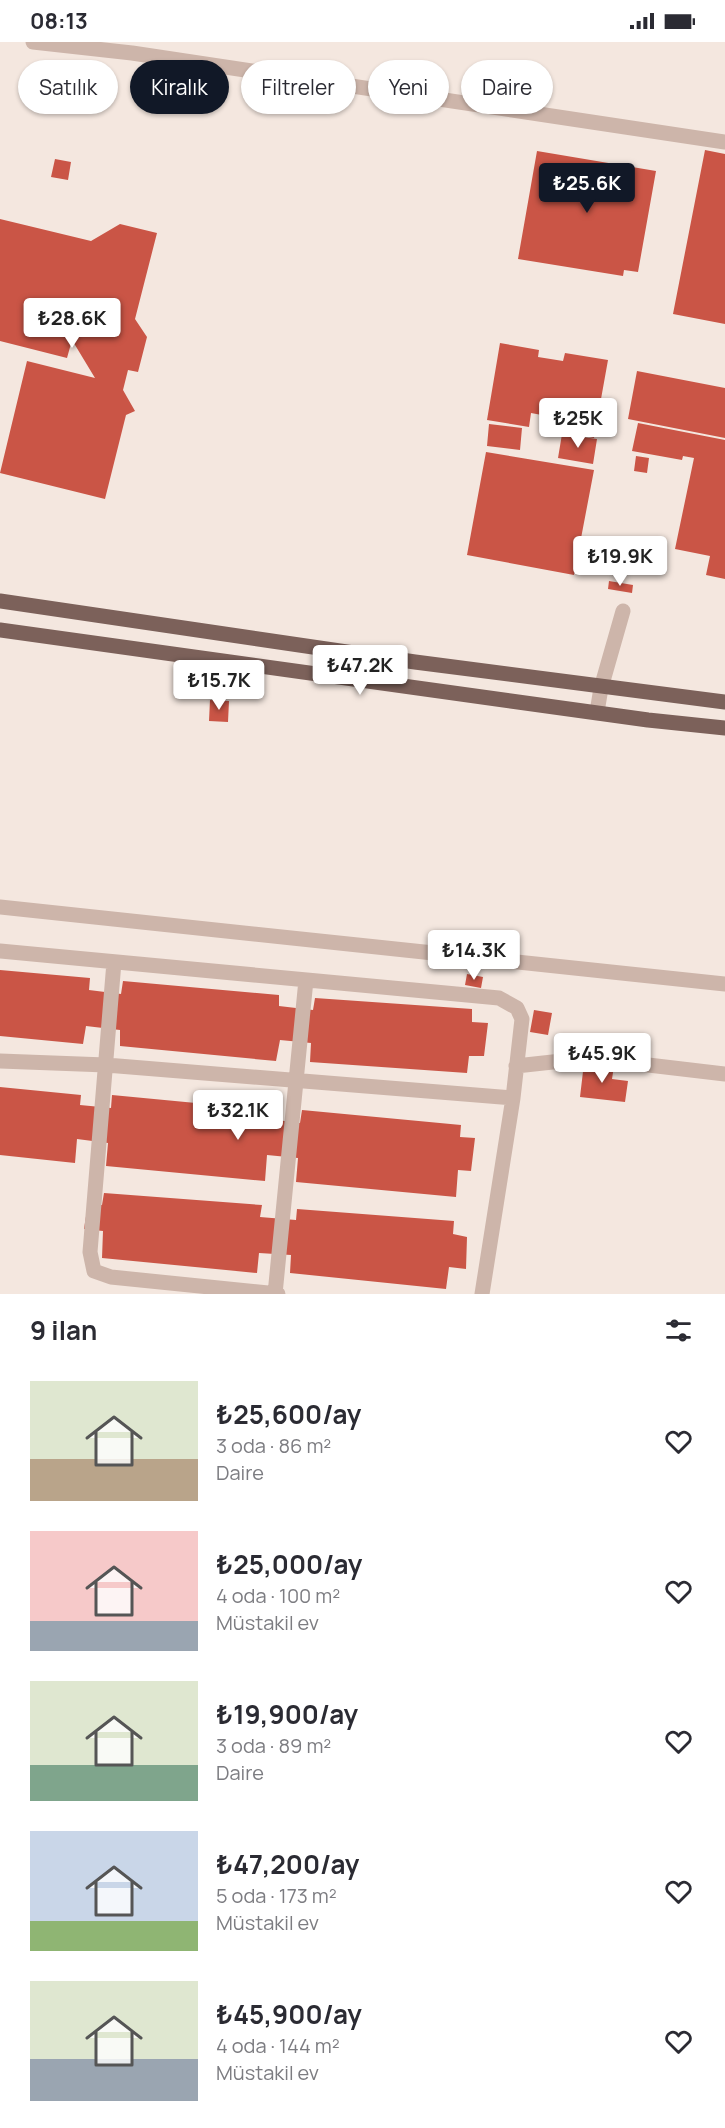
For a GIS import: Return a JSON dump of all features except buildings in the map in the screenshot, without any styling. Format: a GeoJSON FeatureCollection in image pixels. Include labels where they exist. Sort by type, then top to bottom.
{"type":"FeatureCollection","features":[{"type":"Feature","properties":{"kind":"main road"},"geometry":{"type":"LineString","coordinates":[[0,601],[601,688],[725,702]]}},
{"type":"Feature","properties":{"kind":"main road"},"geometry":{"type":"LineString","coordinates":[[0,630],[725,728]]}},
{"type":"Feature","properties":{"kind":"street"},"geometry":{"type":"LineString","coordinates":[[33,42],[132,53],[725,142]]}},
{"type":"Feature","properties":{"kind":"street"},"geometry":{"type":"LineString","coordinates":[[597,712],[601,688],[623,610]]}},
{"type":"Feature","properties":{"kind":"street"},"geometry":{"type":"LineString","coordinates":[[0,907],[725,984]]}},
{"type":"Feature","properties":{"kind":"street"},"geometry":{"type":"LineString","coordinates":[[0,951],[499,998],[517,1008],[522,1019],[513,1098],[482,1294]]}},
{"type":"Feature","properties":{"kind":"street"},"geometry":{"type":"LineString","coordinates":[[114,962],[90,1252],[94,1271],[111,1277],[276,1294],[306,980]]}},
{"type":"Feature","properties":{"kind":"street"},"geometry":{"type":"LineString","coordinates":[[516,1066],[589,1058],[725,1074]]}},
{"type":"Feature","properties":{"kind":"street"},"geometry":{"type":"LineString","coordinates":[[0,1061],[106,1065],[513,1098]]}}]}
